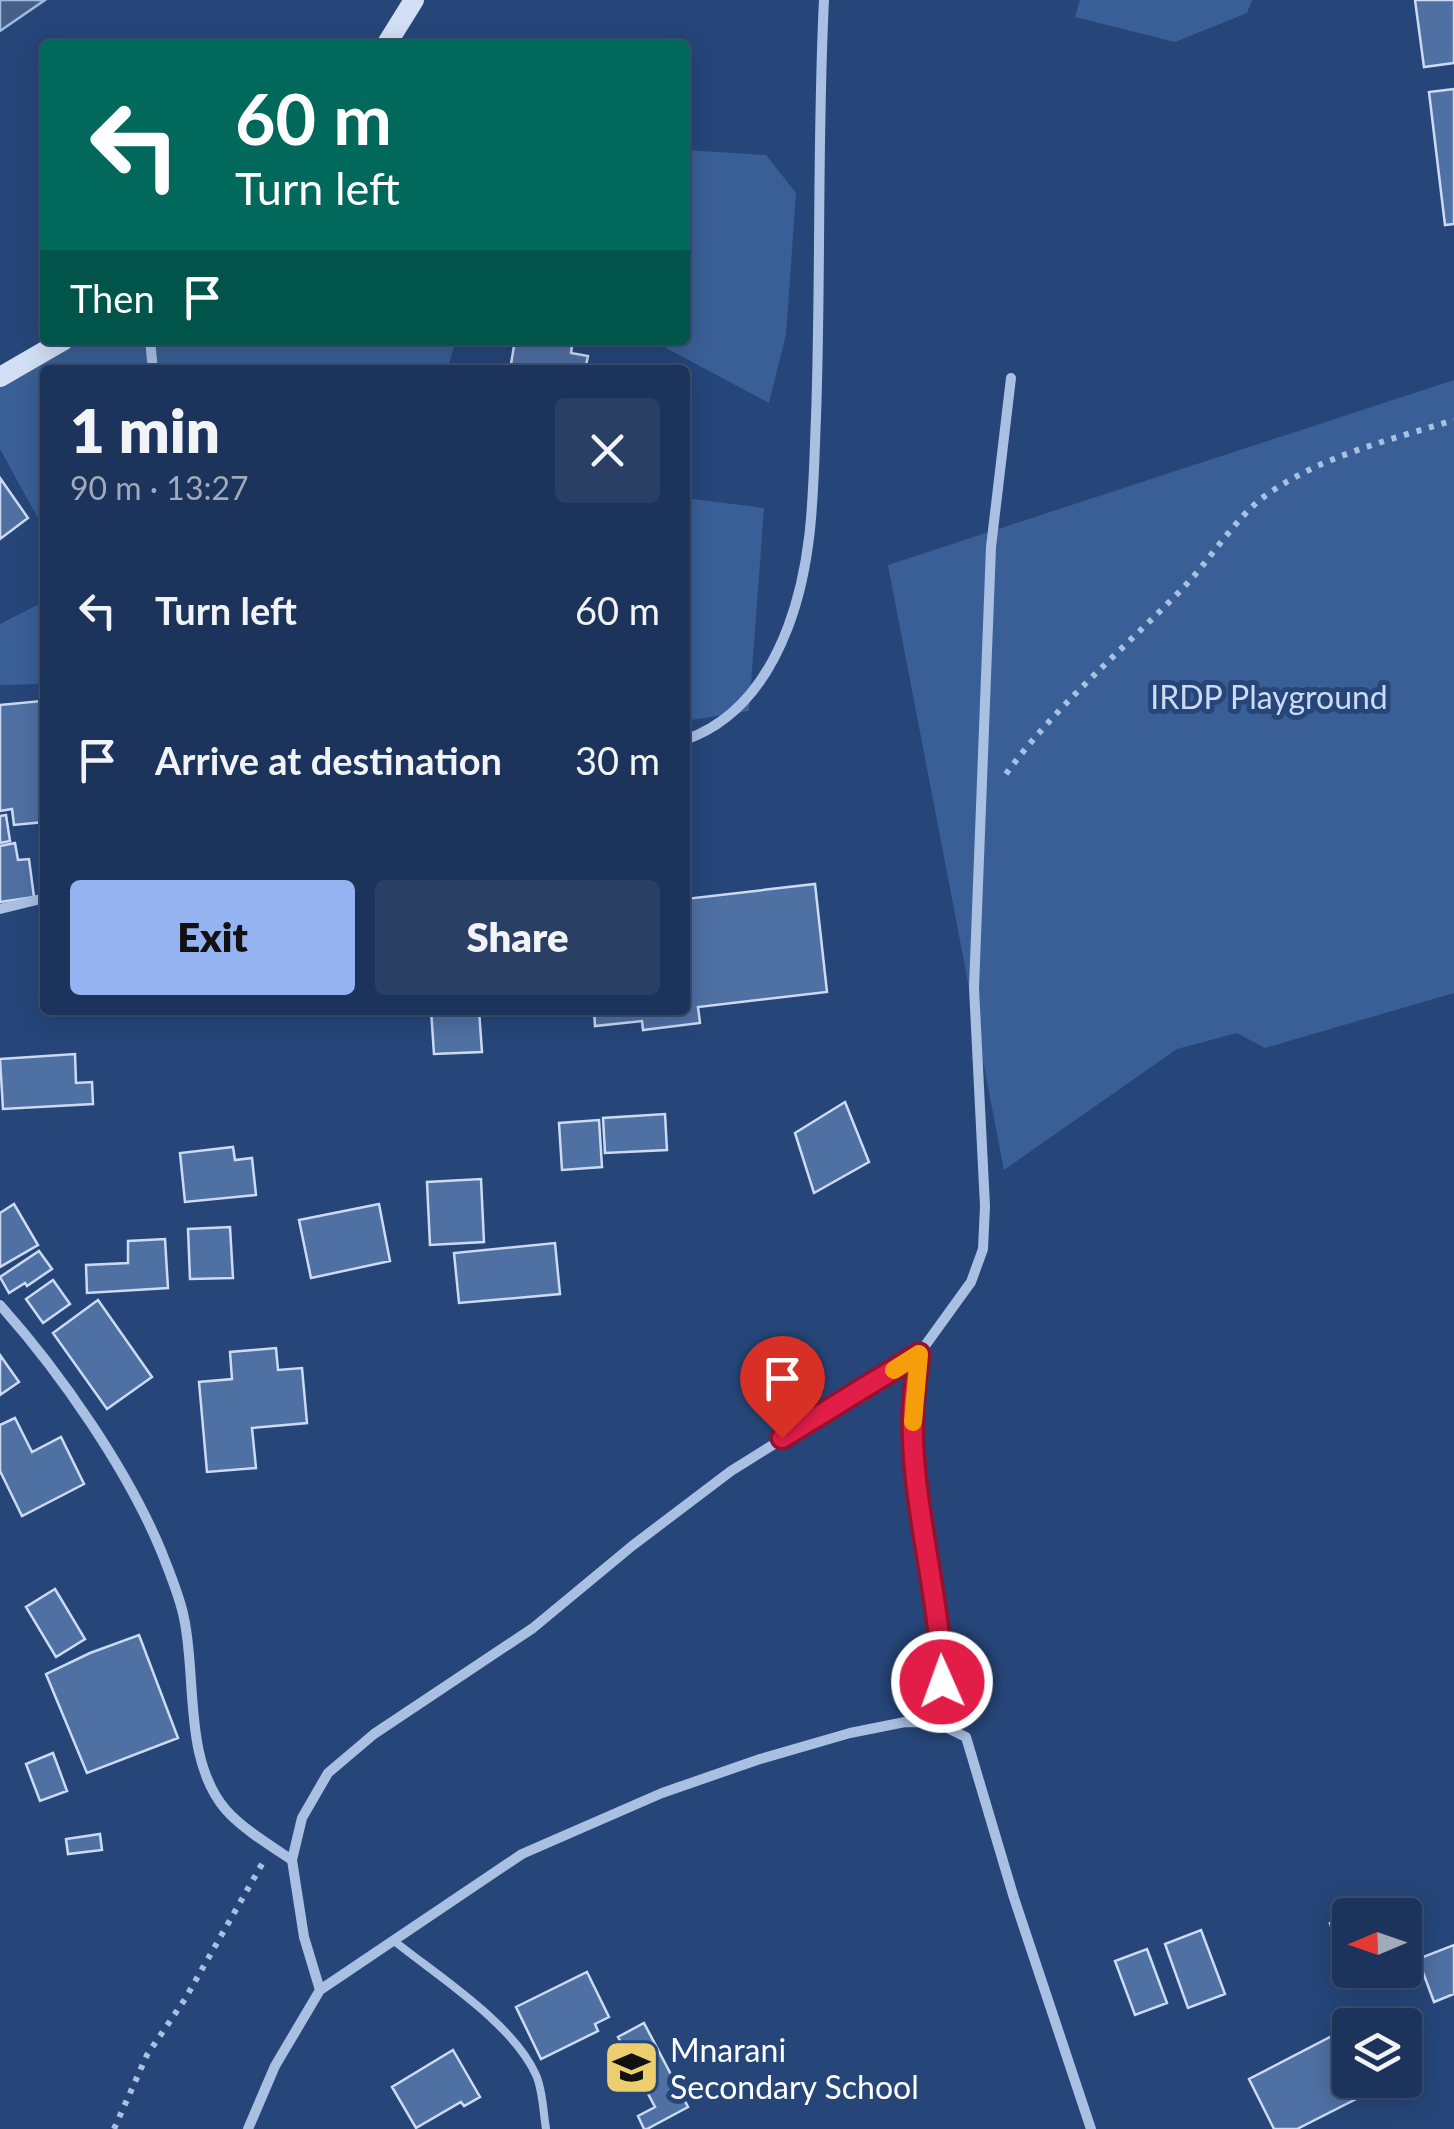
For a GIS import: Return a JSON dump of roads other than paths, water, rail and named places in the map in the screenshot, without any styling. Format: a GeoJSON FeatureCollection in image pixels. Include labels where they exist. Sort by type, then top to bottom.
{"type":"FeatureCollection","features":[{"type":"Feature","properties":{"kind":"street"},"geometry":{"type":"LineString","coordinates":[[389,40],[414,0]]}},
{"type":"Feature","properties":{"kind":"street"},"geometry":{"type":"LineString","coordinates":[[690,737],[733,714],[766,675],[789,625],[810,542],[818,368],[818,147],[824,0]]}},
{"type":"Feature","properties":{"kind":"street"},"geometry":{"type":"LineString","coordinates":[[0,378],[56,345]]}},
{"type":"Feature","properties":{"kind":"street"},"geometry":{"type":"LineString","coordinates":[[320,1990],[304,1936],[292,1860],[302,1818],[328,1774],[374,1734],[532,1628],[731,1471],[919,1354],[971,1282],[984,1249],[974,988],[991,547],[1010,378]]}},
{"type":"Feature","properties":{"kind":"street"},"geometry":{"type":"LineString","coordinates":[[0,909],[40,899]]}},
{"type":"Feature","properties":{"kind":"street"},"geometry":{"type":"LineString","coordinates":[[0,1305],[74,1402],[134,1494],[162,1553],[184,1616],[198,1742],[208,1782],[226,1810],[292,1860]]}},
{"type":"Feature","properties":{"kind":"street"},"geometry":{"type":"LineString","coordinates":[[919,1354],[913,1408],[915,1464],[941,1636],[942,1682],[937,1723]]}},
{"type":"Feature","properties":{"kind":"street"},"geometry":{"type":"LineString","coordinates":[[248,2129],[275,2066],[320,1990],[522,1854],[662,1793],[760,1759],[850,1733],[906,1722],[937,1723],[966,1737],[1014,1898],[1091,2129]]}},
{"type":"Feature","properties":{"kind":"lane"},"geometry":{"type":"LineString","coordinates":[[393,1940],[498,2026],[522,2054],[539,2085],[546,2129]]}},
{"type":"Feature","properties":{"kind":"place","name":"Mnarani Secondary School"},"geometry":{"type":"Point","coordinates":[631,2067]}},
{"type":"Feature","properties":{"kind":"park label","name":"IRDP Playground"},"geometry":{"type":"Point","coordinates":[1269,696]}}]}
